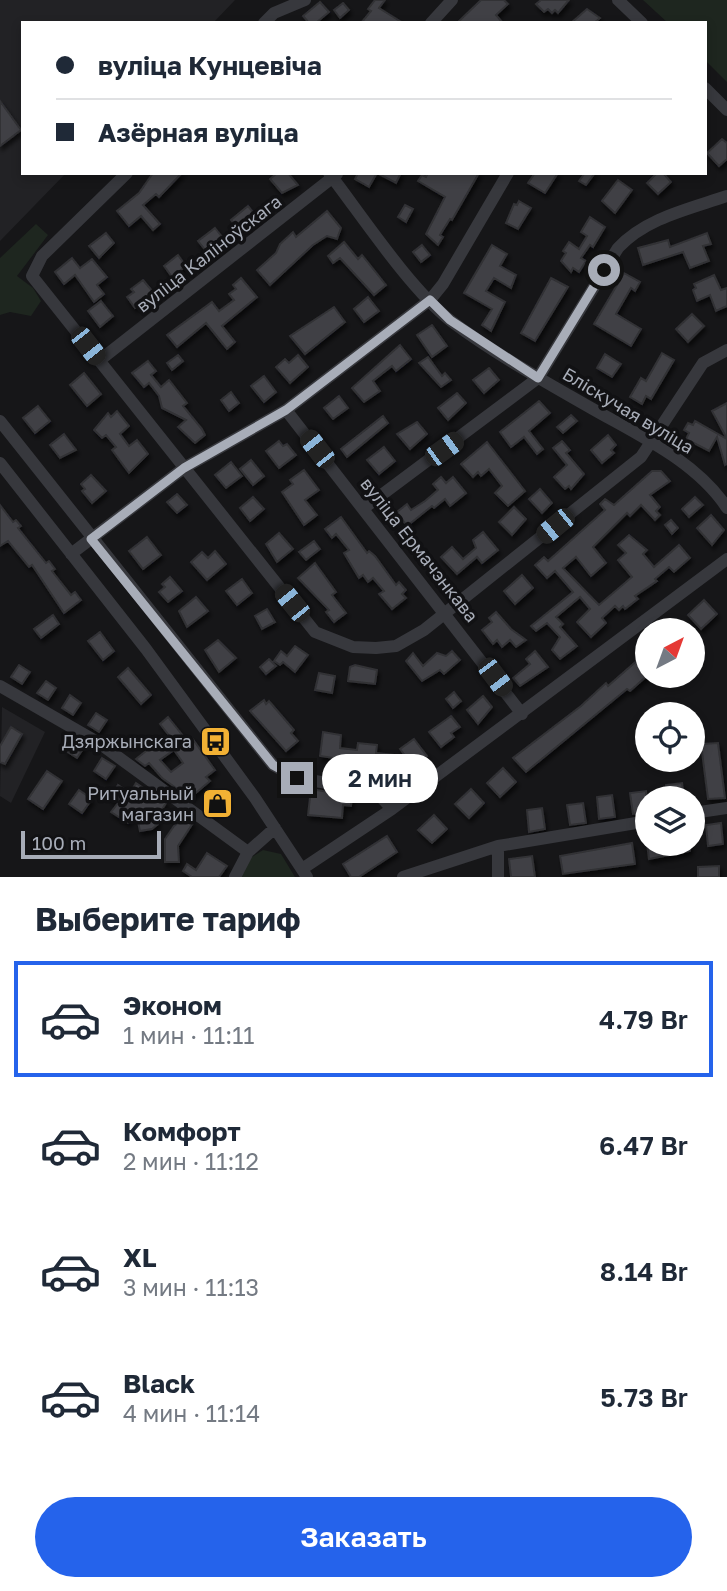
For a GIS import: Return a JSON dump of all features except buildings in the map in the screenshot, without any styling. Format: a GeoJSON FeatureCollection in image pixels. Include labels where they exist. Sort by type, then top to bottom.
{"type":"FeatureCollection","features":[{"type":"Feature","properties":{"kind":"street"},"geometry":{"type":"LineString","coordinates":[[266,21],[274,13],[304,0]]}},
{"type":"Feature","properties":{"kind":"street"},"geometry":{"type":"LineString","coordinates":[[433,21],[453,0]]}},
{"type":"Feature","properties":{"kind":"street"},"geometry":{"type":"LineString","coordinates":[[618,0],[640,21]]}},
{"type":"Feature","properties":{"kind":"street"},"geometry":{"type":"LineString","coordinates":[[707,90],[727,110]]}},
{"type":"Feature","properties":{"kind":"street"},"geometry":{"type":"LineString","coordinates":[[125,175],[42,256],[32,276],[316,632],[353,647],[396,646],[447,613],[642,457],[703,363],[727,350]]}},
{"type":"Feature","properties":{"kind":"street","name":"Бліскучая вуліца"},"geometry":{"type":"LineString","coordinates":[[333,175],[430,300],[450,320],[538,378],[652,443],[712,487],[727,508]]}},
{"type":"Feature","properties":{"kind":"street","name":"вуліца Каліноўскага"},"geometry":{"type":"LineString","coordinates":[[100,360],[333,175]]}},
{"type":"Feature","properties":{"kind":"street"},"geometry":{"type":"LineString","coordinates":[[71,554],[184,468],[286,410],[430,300],[443,284],[507,175]]}},
{"type":"Feature","properties":{"kind":"street"},"geometry":{"type":"LineString","coordinates":[[364,508],[538,378],[618,248],[629,236],[654,222],[727,196]]}},
{"type":"Feature","properties":{"kind":"street","name":"вуліца Ермачэнкава"},"geometry":{"type":"LineString","coordinates":[[286,410],[447,613],[522,714]]}},
{"type":"Feature","properties":{"kind":"street"},"geometry":{"type":"LineString","coordinates":[[0,421],[273,765],[297,778],[375,791],[392,809]]}},
{"type":"Feature","properties":{"kind":"street"},"geometry":{"type":"LineString","coordinates":[[0,463],[146,649],[275,828],[304,873],[522,714],[727,559]]}},
{"type":"Feature","properties":{"kind":"street"},"geometry":{"type":"LineString","coordinates":[[0,686],[99,743],[248,852]]}},
{"type":"Feature","properties":{"kind":"street"},"geometry":{"type":"LineString","coordinates":[[705,811],[727,808]]}},
{"type":"Feature","properties":{"kind":"street"},"geometry":{"type":"LineString","coordinates":[[403,877],[498,846],[635,823]]}},
{"type":"Feature","properties":{"kind":"street"},"geometry":{"type":"LineString","coordinates":[[235,877],[248,852],[275,828]]}},
{"type":"Feature","properties":{"kind":"street"},"geometry":{"type":"LineString","coordinates":[[498,846],[498,877]]}},
{"type":"Feature","properties":{"kind":"shaded area"},"geometry":{"type":"Polygon","coordinates":[[[0,0],[235,0],[215,21],[21,21],[21,175],[64,175],[0,241],[0,0]]]}},
{"type":"Feature","properties":{"kind":"shaded area"},"geometry":{"type":"Polygon","coordinates":[[[643,0],[727,0],[727,82],[707,62],[707,21],[666,21],[643,0]]]}},
{"type":"Feature","properties":{"kind":"shaded area"},"geometry":{"type":"Polygon","coordinates":[[[36,224],[48,235],[17,276],[33,288],[41,301],[31,316],[10,312],[0,315],[0,258],[36,224]]]}},
{"type":"Feature","properties":{"kind":"shaded area"},"geometry":{"type":"Polygon","coordinates":[[[2,707],[45,732],[11,803],[0,796],[2,707]]]}},
{"type":"Feature","properties":{"kind":"shaded area"},"geometry":{"type":"Polygon","coordinates":[[[263,850],[281,854],[295,877],[239,877],[252,857],[263,850]]]}},
{"type":"Feature","properties":{"kind":"place","name":"Дзяржынскага"},"geometry":{"type":"Point","coordinates":[215,742]}},
{"type":"Feature","properties":{"kind":"place","name":"Ритуальный магазин"},"geometry":{"type":"Point","coordinates":[217,804]}},
{"type":"Feature","properties":{"kind":"route"},"geometry":{"type":"LineString","coordinates":[[297,778],[273,765],[91,539],[184,468],[286,410],[430,300],[450,320],[538,378],[604,270]]}}]}
